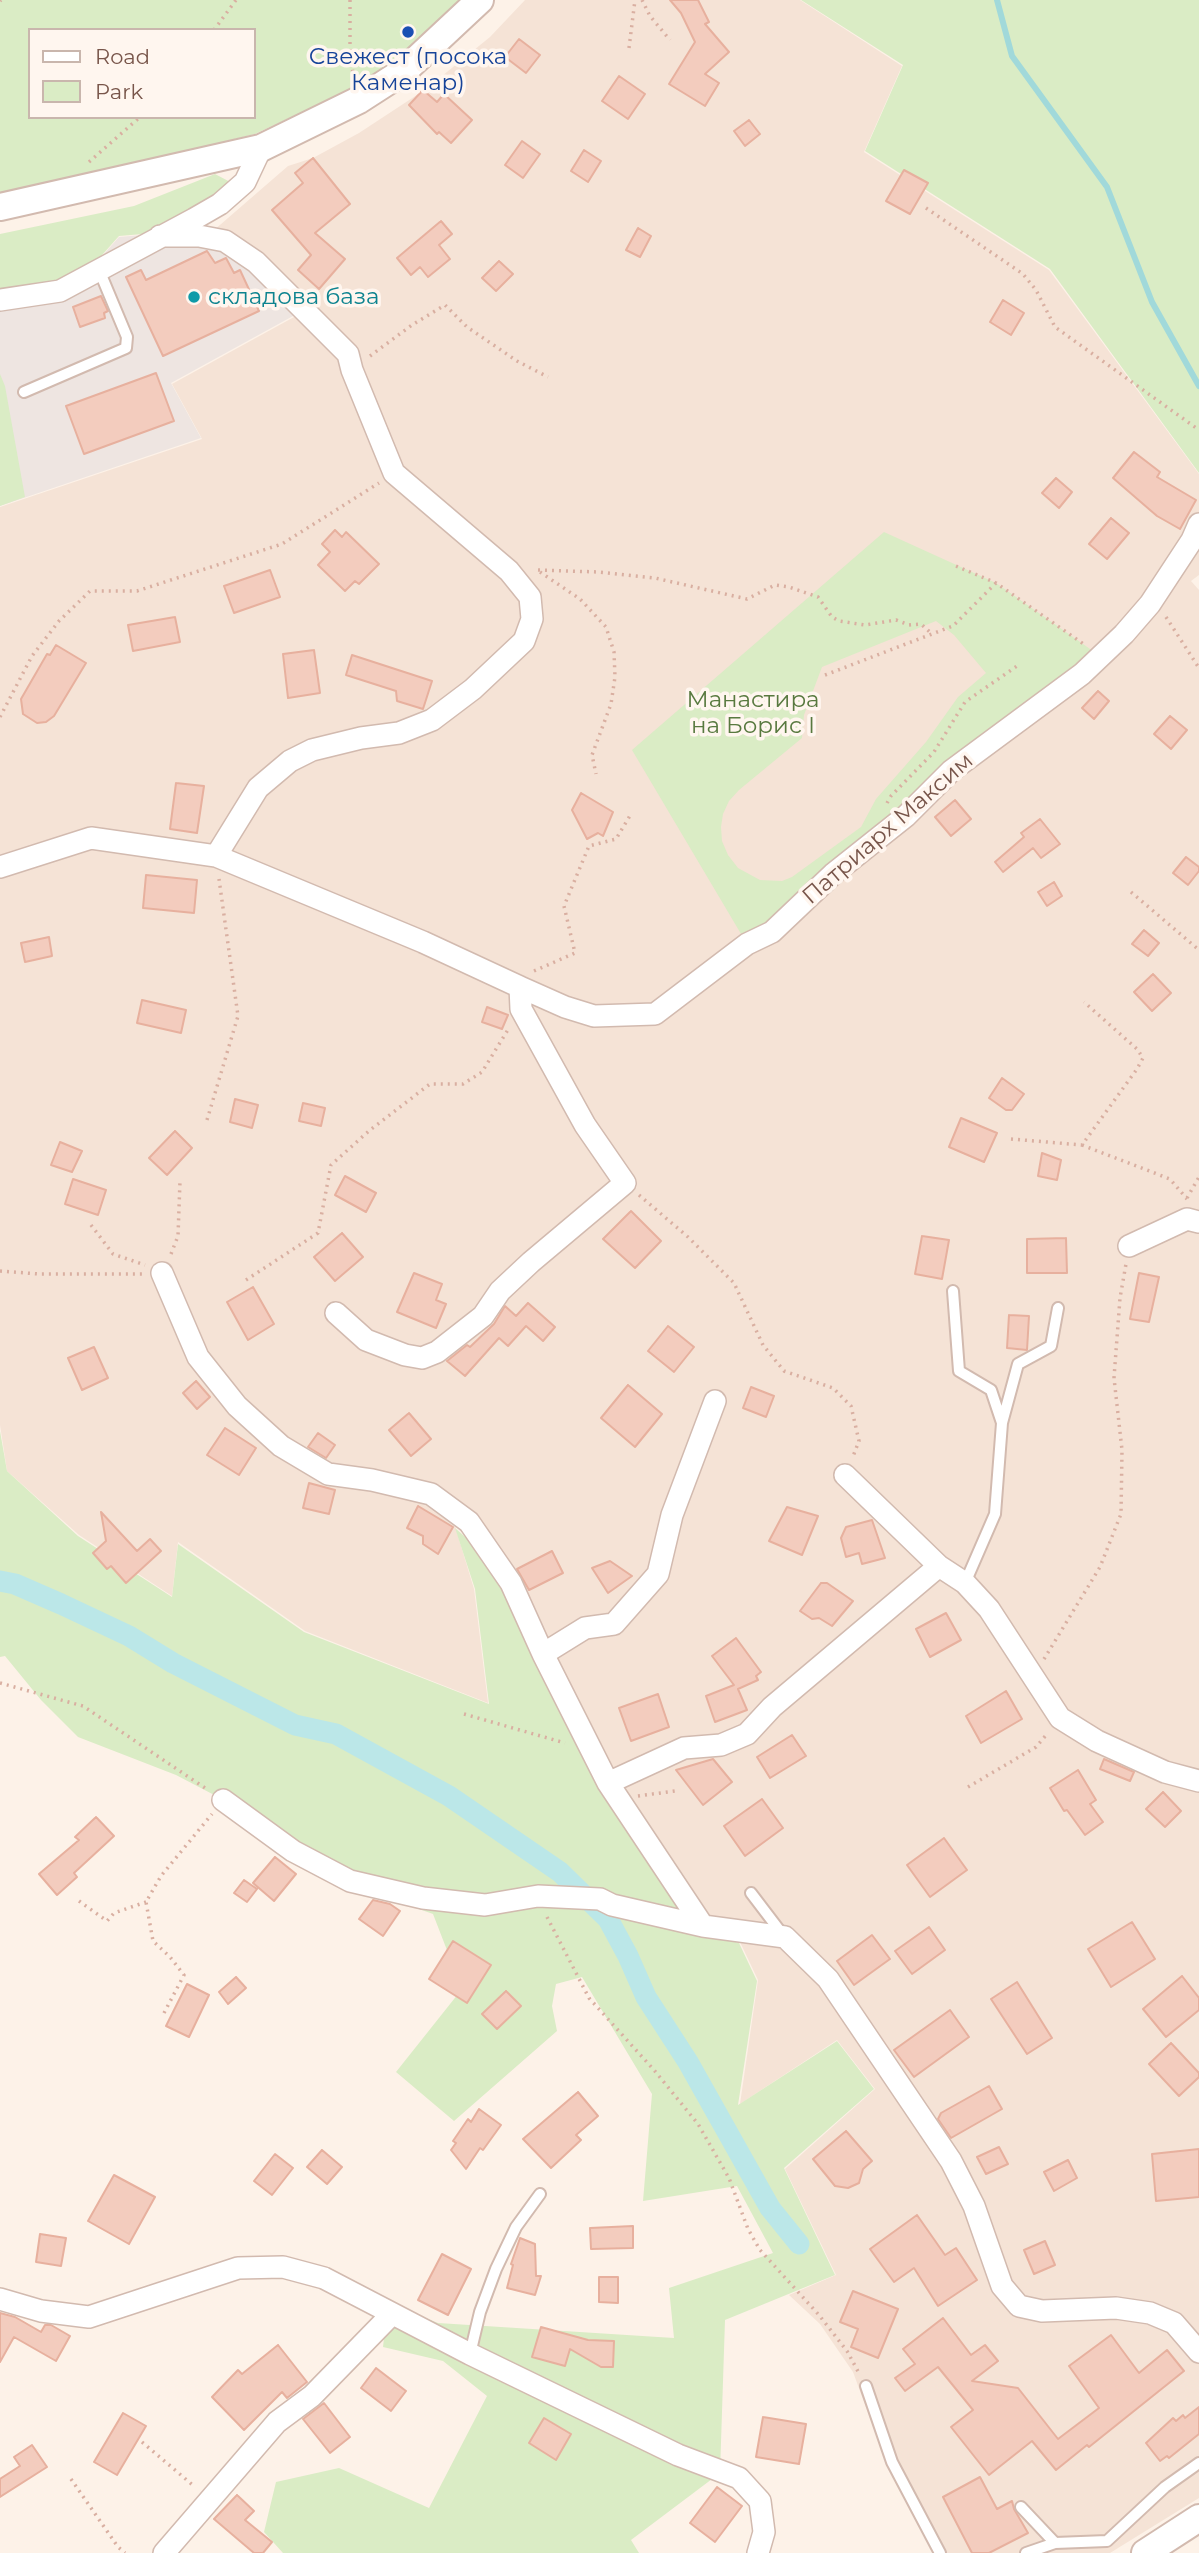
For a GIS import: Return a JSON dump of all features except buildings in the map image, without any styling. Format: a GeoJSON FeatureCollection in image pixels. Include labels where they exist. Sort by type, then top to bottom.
{"type":"FeatureCollection","features":[{"type":"Feature","properties":{"kind":"street"},"geometry":{"type":"LineString","coordinates":[[0,207],[261,148],[359,100],[404,71],[480,0]]}},
{"type":"Feature","properties":{"kind":"street"},"geometry":{"type":"LineString","coordinates":[[0,300],[60,291],[220,204],[245,182],[261,148]]}},
{"type":"Feature","properties":{"kind":"street"},"geometry":{"type":"LineString","coordinates":[[160,236],[199,236],[225,241],[256,262],[348,354],[394,474],[509,571],[530,597],[532,620],[524,641],[472,689],[432,720],[399,733],[361,738],[312,750],[290,761],[258,788],[216,856]]}},
{"type":"Feature","properties":{"kind":"street","name":"Патриарх Максим"},"geometry":{"type":"LineString","coordinates":[[0,867],[91,838],[216,856],[423,942],[565,1007],[594,1016],[655,1014],[747,944],[772,932],[833,874],[906,816],[951,771],[1082,674],[1124,634],[1156,595],[1192,540],[1199,524]]}},
{"type":"Feature","properties":{"kind":"street"},"geometry":{"type":"LineString","coordinates":[[336,1313],[366,1340],[405,1355],[422,1357],[437,1352],[483,1316],[500,1291],[531,1262],[625,1184],[585,1125],[521,1009],[520,987]]}},
{"type":"Feature","properties":{"kind":"street"},"geometry":{"type":"LineString","coordinates":[[1129,1246],[1191,1213]]}},
{"type":"Feature","properties":{"kind":"street"},"geometry":{"type":"LineString","coordinates":[[162,1273],[198,1357],[237,1406],[281,1446],[328,1474],[372,1480],[432,1494],[469,1522],[511,1583],[543,1654],[613,1791],[703,1926]]}},
{"type":"Feature","properties":{"kind":"street"},"geometry":{"type":"LineString","coordinates":[[543,1654],[585,1629],[614,1624],[658,1574],[672,1515],[715,1401]]}},
{"type":"Feature","properties":{"kind":"street"},"geometry":{"type":"LineString","coordinates":[[845,1475],[939,1566],[965,1583],[989,1609],[1060,1718],[1097,1741],[1165,1772],[1199,1781]]}},
{"type":"Feature","properties":{"kind":"street"},"geometry":{"type":"LineString","coordinates":[[613,1791],[684,1748],[722,1745],[747,1734],[772,1707],[939,1566]]}},
{"type":"Feature","properties":{"kind":"street"},"geometry":{"type":"LineString","coordinates":[[223,1800],[293,1851],[350,1881],[423,1898],[485,1905],[538,1896],[600,1899],[612,1905],[703,1926],[785,1937],[828,1979],[951,2161],[974,2206],[1002,2286],[1019,2306],[1042,2311],[1116,2308],[1150,2313],[1174,2323],[1199,2352]]}},
{"type":"Feature","properties":{"kind":"street"},"geometry":{"type":"LineString","coordinates":[[0,2299],[41,2311],[89,2317],[238,2268],[283,2267],[324,2278],[470,2354],[678,2455],[739,2478],[760,2501],[764,2532],[758,2553]]}},
{"type":"Feature","properties":{"kind":"street"},"geometry":{"type":"LineString","coordinates":[[164,2553],[277,2422],[312,2396],[392,2314]]}},
{"type":"Feature","properties":{"kind":"street"},"geometry":{"type":"LineString","coordinates":[[1145,2553],[1199,2518]]}},
{"type":"Feature","properties":{"kind":"lane"},"geometry":{"type":"LineString","coordinates":[[24,392],[127,348],[127,337],[99,270]]}},
{"type":"Feature","properties":{"kind":"lane"},"geometry":{"type":"LineString","coordinates":[[953,1291],[959,1371],[991,1390],[1002,1423]]}},
{"type":"Feature","properties":{"kind":"lane"},"geometry":{"type":"LineString","coordinates":[[965,1583],[995,1514],[1002,1423],[1018,1364],[1051,1346],[1058,1308]]}},
{"type":"Feature","properties":{"kind":"lane"},"geometry":{"type":"LineString","coordinates":[[751,1893],[785,1937]]}},
{"type":"Feature","properties":{"kind":"lane"},"geometry":{"type":"LineString","coordinates":[[470,2354],[480,2312],[496,2269],[516,2227],[540,2194]]}},
{"type":"Feature","properties":{"kind":"lane"},"geometry":{"type":"LineString","coordinates":[[866,2386],[892,2462],[940,2553]]}},
{"type":"Feature","properties":{"kind":"lane"},"geometry":{"type":"LineString","coordinates":[[1026,2553],[1055,2543],[1107,2541],[1165,2487],[1199,2463]]}},
{"type":"Feature","properties":{"kind":"lane"},"geometry":{"type":"LineString","coordinates":[[1021,2507],[1055,2543]]}},
{"type":"Feature","properties":{"kind":"lane"},"geometry":{"type":"LineString","coordinates":[[1107,2541],[1114,2553]]}},
{"type":"Feature","properties":{"kind":"path"},"geometry":{"type":"LineString","coordinates":[[215,28],[236,0]]}},
{"type":"Feature","properties":{"kind":"path"},"geometry":{"type":"LineString","coordinates":[[350,0],[350,58],[359,100]]}},
{"type":"Feature","properties":{"kind":"path"},"geometry":{"type":"LineString","coordinates":[[629,48],[635,0]]}},
{"type":"Feature","properties":{"kind":"path"},"geometry":{"type":"LineString","coordinates":[[642,0],[650,16],[670,40]]}},
{"type":"Feature","properties":{"kind":"path"},"geometry":{"type":"LineString","coordinates":[[926,208],[1023,274],[1036,290],[1055,327],[1199,430]]}},
{"type":"Feature","properties":{"kind":"path"},"geometry":{"type":"LineString","coordinates":[[348,354],[356,360],[367,358],[445,305],[467,327],[517,361],[548,377]]}},
{"type":"Feature","properties":{"kind":"path"},"geometry":{"type":"LineString","coordinates":[[0,717],[32,656],[59,621],[90,591],[137,591],[282,544],[394,474]]}},
{"type":"Feature","properties":{"kind":"path"},"geometry":{"type":"LineString","coordinates":[[956,566],[996,583],[1100,656]]}},
{"type":"Feature","properties":{"kind":"path"},"geometry":{"type":"LineString","coordinates":[[538,570],[580,599],[606,627],[614,653],[615,677],[608,714],[592,755],[596,774]]}},
{"type":"Feature","properties":{"kind":"path"},"geometry":{"type":"LineString","coordinates":[[509,571],[599,572],[654,578],[747,600],[775,585],[789,587],[818,597],[832,617],[839,621],[865,625],[895,620],[908,625],[921,624],[932,634]]}},
{"type":"Feature","properties":{"kind":"path"},"geometry":{"type":"LineString","coordinates":[[825,674],[953,625],[996,583]]}},
{"type":"Feature","properties":{"kind":"path"},"geometry":{"type":"LineString","coordinates":[[1156,595],[1170,625],[1199,668]]}},
{"type":"Feature","properties":{"kind":"path"},"geometry":{"type":"LineString","coordinates":[[906,816],[894,817],[888,814],[886,806],[891,796],[934,752],[965,702],[1017,666]]}},
{"type":"Feature","properties":{"kind":"path"},"geometry":{"type":"LineString","coordinates":[[520,987],[523,976],[575,953],[564,906],[589,846],[615,839],[631,814]]}},
{"type":"Feature","properties":{"kind":"path"},"geometry":{"type":"LineString","coordinates":[[207,1120],[238,1016],[216,856]]}},
{"type":"Feature","properties":{"kind":"path"},"geometry":{"type":"LineString","coordinates":[[1131,892],[1199,950]]}},
{"type":"Feature","properties":{"kind":"path"},"geometry":{"type":"LineString","coordinates":[[1082,1144],[1143,1058],[1137,1049],[1084,1002]]}},
{"type":"Feature","properties":{"kind":"path"},"geometry":{"type":"LineString","coordinates":[[246,1280],[318,1233],[331,1165],[370,1130],[430,1084],[463,1084],[482,1072],[521,1009]]}},
{"type":"Feature","properties":{"kind":"path"},"geometry":{"type":"LineString","coordinates":[[1011,1139],[1082,1144],[1170,1179],[1191,1213]]}},
{"type":"Feature","properties":{"kind":"path"},"geometry":{"type":"LineString","coordinates":[[1191,1213],[1199,1177]]}},
{"type":"Feature","properties":{"kind":"path"},"geometry":{"type":"LineString","coordinates":[[162,1273],[178,1236],[180,1181]]}},
{"type":"Feature","properties":{"kind":"path"},"geometry":{"type":"LineString","coordinates":[[625,1184],[688,1237],[734,1283],[763,1345],[784,1371],[833,1388],[851,1406],[859,1441],[845,1475]]}},
{"type":"Feature","properties":{"kind":"path"},"geometry":{"type":"LineString","coordinates":[[91,1225],[113,1254],[162,1273]]}},
{"type":"Feature","properties":{"kind":"path"},"geometry":{"type":"LineString","coordinates":[[1034,1676],[1100,1567],[1121,1514],[1122,1450],[1114,1378],[1120,1298],[1129,1246]]}},
{"type":"Feature","properties":{"kind":"path"},"geometry":{"type":"LineString","coordinates":[[0,1270],[89,1275],[162,1273]]}},
{"type":"Feature","properties":{"kind":"path"},"geometry":{"type":"LineString","coordinates":[[0,1683],[83,1706],[223,1800],[161,1876],[146,1902],[153,1941],[184,1975],[164,2013]]}},
{"type":"Feature","properties":{"kind":"path"},"geometry":{"type":"LineString","coordinates":[[464,1714],[591,1750]]}},
{"type":"Feature","properties":{"kind":"path"},"geometry":{"type":"LineString","coordinates":[[968,1787],[1035,1747],[1060,1718]]}},
{"type":"Feature","properties":{"kind":"path"},"geometry":{"type":"LineString","coordinates":[[613,1791],[675,1791]]}},
{"type":"Feature","properties":{"kind":"path"},"geometry":{"type":"LineString","coordinates":[[538,1896],[589,1998],[698,2124],[729,2178],[748,2229],[760,2250],[847,2350],[866,2386]]}},
{"type":"Feature","properties":{"kind":"path"},"geometry":{"type":"LineString","coordinates":[[79,1901],[107,1921],[114,1913],[146,1902]]}},
{"type":"Feature","properties":{"kind":"path"},"geometry":{"type":"LineString","coordinates":[[142,2442],[210,2500]]}},
{"type":"Feature","properties":{"kind":"path"},"geometry":{"type":"LineString","coordinates":[[71,2479],[118,2547],[125,2553]]}},
{"type":"Feature","properties":{"kind":"shaded area"},"geometry":{"type":"Polygon","coordinates":[[[525,0],[800,0],[902,66],[864,152],[1049,270],[1199,474],[1199,575],[1191,581],[1199,590],[1199,2498],[1110,2553],[935,2553],[886,2462],[853,2372],[820,2324],[789,2295],[836,2275],[785,2169],[875,2089],[837,2040],[740,2104],[758,1980],[740,1942],[693,1925],[497,1564],[455,1526],[474,1589],[488,1703],[305,1631],[178,1542],[172,1596],[79,1535],[7,1471],[0,1425],[0,507],[202,439],[172,384],[305,311],[198,244],[288,166],[313,158],[359,133],[426,89],[490,37],[525,0]]]}},
{"type":"Feature","properties":{"kind":"shaded area"},"geometry":{"type":"Polygon","coordinates":[[[191,231],[222,245],[304,310],[171,383],[201,438],[0,506],[0,309],[63,300],[119,237],[191,231]]]}},
{"type":"Feature","properties":{"kind":"green space"},"geometry":{"type":"Polygon","coordinates":[[[0,0],[459,0],[379,76],[255,134],[0,196],[0,0]]]}},
{"type":"Feature","properties":{"kind":"green space"},"geometry":{"type":"Polygon","coordinates":[[[801,0],[1199,0],[1199,473],[1050,269],[865,151],[903,65],[801,0]]]}},
{"type":"Feature","properties":{"kind":"green space"},"geometry":{"type":"Polygon","coordinates":[[[215,174],[234,184],[191,230],[119,236],[63,299],[0,308],[0,234],[134,206],[215,174]]]}},
{"type":"Feature","properties":{"kind":"green space"},"geometry":{"type":"Polygon","coordinates":[[[0,374],[5,386],[25,497],[0,506],[0,374]]]}},
{"type":"Feature","properties":{"kind":"green space","name":"Манастира на Борис І"},"geometry":{"type":"Polygon","coordinates":[[[884,532],[996,583],[1100,656],[747,944],[632,750],[884,532]],[[936,621],[822,667],[804,715],[802,738],[739,790],[729,801],[723,814],[722,841],[738,868],[760,880],[782,881],[792,877],[861,827],[876,799],[926,742],[958,697],[986,673],[954,635],[936,621]]]}},
{"type":"Feature","properties":{"kind":"green space"},"geometry":{"type":"Polygon","coordinates":[[[0,1431],[7,1471],[78,1536],[172,1597],[178,1544],[304,1632],[489,1704],[475,1589],[455,1528],[497,1565],[693,1926],[739,1943],[757,1981],[738,2105],[837,2041],[874,2089],[784,2168],[835,2275],[725,2320],[720,2473],[631,2540],[639,2553],[283,2553],[264,2532],[276,2482],[339,2468],[429,2508],[487,2396],[443,2361],[383,2347],[388,2303],[438,2323],[674,2338],[669,2288],[773,2253],[737,2186],[643,2201],[652,2094],[582,1977],[556,1984],[552,2006],[557,2031],[454,2121],[396,2072],[462,1989],[433,1914],[343,1882],[260,1819],[176,1775],[78,1737],[41,1700],[5,1656],[0,1657],[0,1431]]]}},
{"type":"Feature","properties":{"kind":"waterway"},"geometry":{"type":"LineString","coordinates":[[997,0],[1012,56],[1107,187],[1152,302],[1199,386]]}},
{"type":"Feature","properties":{"kind":"waterway"},"geometry":{"type":"LineString","coordinates":[[0,1581],[15,1584],[129,1636],[173,1663],[295,1725],[336,1734],[449,1796],[560,1872],[608,1919],[646,1997],[688,2062],[770,2208],[799,2244]]}},
{"type":"Feature","properties":{"kind":"place","name":"Свежест (посока Каменар)"},"geometry":{"type":"Point","coordinates":[408,32]}},
{"type":"Feature","properties":{"kind":"place","name":"складова база"},"geometry":{"type":"Point","coordinates":[194,297]}}]}
